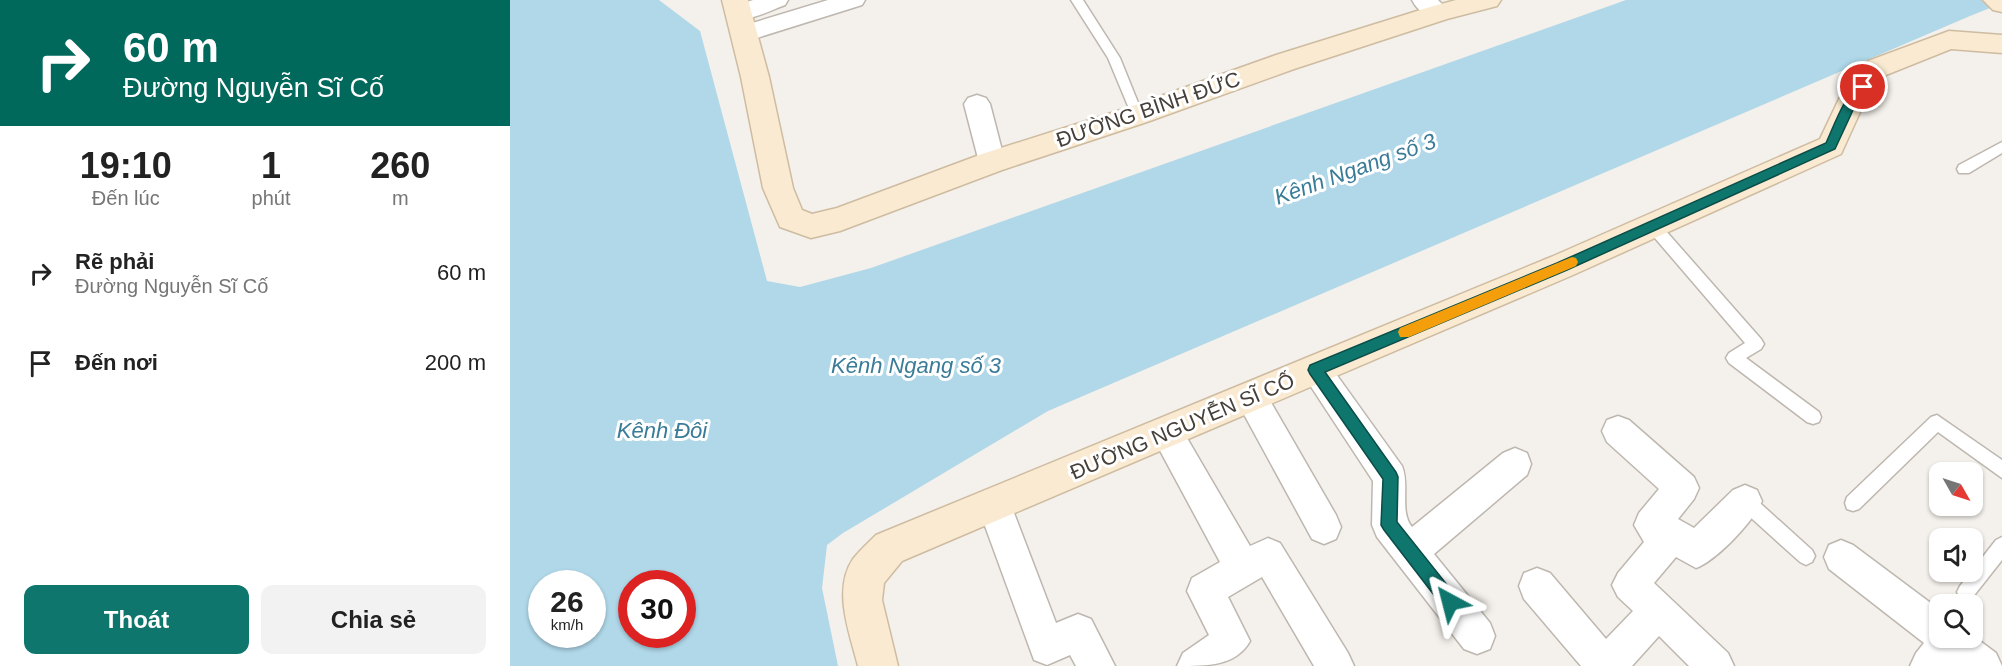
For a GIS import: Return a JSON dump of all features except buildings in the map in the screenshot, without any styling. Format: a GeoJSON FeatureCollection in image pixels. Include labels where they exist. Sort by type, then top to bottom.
{"type":"FeatureCollection","features":[{"type":"Feature","properties":{"kind":"street"},"geometry":{"type":"LineString","coordinates":[[739,16],[777,0]]}},
{"type":"Feature","properties":{"kind":"street"},"geometry":{"type":"LineString","coordinates":[[739,16],[854,0]]}},
{"type":"Feature","properties":{"kind":"street","name":"ĐƯỜNG BÌNH ĐỨC"},"geometry":{"type":"LineString","coordinates":[[739,16],[778,188],[791,218],[811,226],[840,219],[992,162],[1137,115],[1431,6],[1488,0]]}},
{"type":"Feature","properties":{"kind":"street"},"geometry":{"type":"LineString","coordinates":[[1996,0],[2002,4]]}},
{"type":"Feature","properties":{"kind":"street","name":"ĐƯỜNG NGUYỄN SĨ CỐ"},"geometry":{"type":"LineString","coordinates":[[878,666],[862,600],[866,574],[889,548],[1653,226],[1831,146],[1849,106],[1877,68],[1949,40],[2002,44]]}},
{"type":"Feature","properties":{"kind":"street"},"geometry":{"type":"LineString","coordinates":[[977,104],[992,162]]}},
{"type":"Feature","properties":{"kind":"street"},"geometry":{"type":"LineString","coordinates":[[1315,370],[1390,477],[1389,525],[1477,636]]}},
{"type":"Feature","properties":{"kind":"street"},"geometry":{"type":"LineString","coordinates":[[1251,397],[1324,527]]}},
{"type":"Feature","properties":{"kind":"street"},"geometry":{"type":"LineString","coordinates":[[1618,431],[1682,488],[1651,525],[1668,541]]}},
{"type":"Feature","properties":{"kind":"street"},"geometry":{"type":"LineString","coordinates":[[1166,432],[1243,568]]}},
{"type":"Feature","properties":{"kind":"street"},"geometry":{"type":"LineString","coordinates":[[1410,551],[1515,464]]}},
{"type":"Feature","properties":{"kind":"street"},"geometry":{"type":"LineString","coordinates":[[1715,666],[1630,585],[1672,534],[1696,551],[1745,501]]}},
{"type":"Feature","properties":{"kind":"street"},"geometry":{"type":"LineString","coordinates":[[994,504],[1047,647],[1078,632],[1096,666]]}},
{"type":"Feature","properties":{"kind":"street"},"geometry":{"type":"LineString","coordinates":[[1196,666],[1232,641],[1205,591],[1268,555],[1335,666]]}},
{"type":"Feature","properties":{"kind":"street"},"geometry":{"type":"LineString","coordinates":[[1841,556],[1929,633]]}},
{"type":"Feature","properties":{"kind":"street"},"geometry":{"type":"LineString","coordinates":[[1537,586],[1606,666],[1658,610]]}},
{"type":"Feature","properties":{"kind":"street"},"geometry":{"type":"LineString","coordinates":[[1949,648],[1983,666]]}},
{"type":"Feature","properties":{"kind":"lane"},"geometry":{"type":"LineString","coordinates":[[1077,0],[1114,58],[1137,115]]}},
{"type":"Feature","properties":{"kind":"lane"},"geometry":{"type":"LineString","coordinates":[[1964,169],[2002,147]]}},
{"type":"Feature","properties":{"kind":"lane"},"geometry":{"type":"LineString","coordinates":[[1653,226],[1756,344],[1734,358],[1813,417]]}},
{"type":"Feature","properties":{"kind":"lane"},"geometry":{"type":"LineString","coordinates":[[1853,503],[1937,422],[2002,470]]}},
{"type":"Feature","properties":{"kind":"lane"},"geometry":{"type":"LineString","coordinates":[[1745,501],[1806,556]]}},
{"type":"Feature","properties":{"kind":"lane"},"geometry":{"type":"LineString","coordinates":[[1966,592],[2002,546]]}},
{"type":"Feature","properties":{"kind":"water"},"geometry":{"type":"Polygon","coordinates":[[[510,0],[659,0],[700,31],[767,281],[800,287],[871,268],[1626,0],[2002,0],[2002,6],[1995,6],[1970,16],[1048,411],[843,533],[827,545],[822,588],[838,666],[510,666],[510,0]]]}},
{"type":"Feature","properties":{"kind":"slow traffic"},"geometry":{"type":"LineString","coordinates":[[1405,332],[1572,262]]}},
{"type":"Feature","properties":{"kind":"route"},"geometry":{"type":"LineString","coordinates":[[1450,602],[1389,525],[1390,477],[1315,370],[1562,266],[1831,146],[1849,106],[1863,87]]}},
{"type":"Feature","properties":{"kind":"water label","name":"Kênh Ngang số 3"},"geometry":{"type":"Point","coordinates":[1355,169]}},
{"type":"Feature","properties":{"kind":"water label","name":"Kênh Ngang số 3"},"geometry":{"type":"Point","coordinates":[916,365]}},
{"type":"Feature","properties":{"kind":"water label","name":"Kênh Đôi"},"geometry":{"type":"Point","coordinates":[662,430]}}]}
